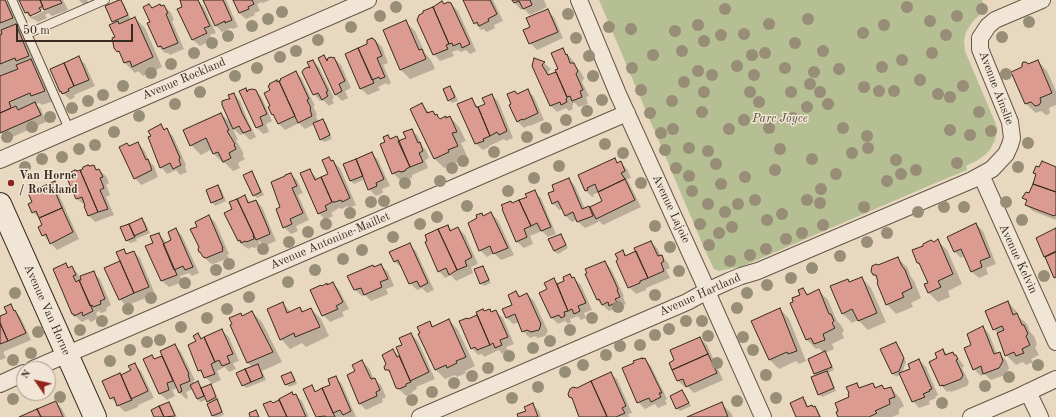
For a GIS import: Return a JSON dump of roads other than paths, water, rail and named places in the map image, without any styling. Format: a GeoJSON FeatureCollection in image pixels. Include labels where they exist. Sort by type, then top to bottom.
{"type":"FeatureCollection","features":[{"type":"Feature","properties":{"kind":"main road","name":"Avenue Van Horne"},"geometry":{"type":"LineString","coordinates":[[0,204],[95,417]]}},
{"type":"Feature","properties":{"kind":"street","name":"Avenue Rockland"},"geometry":{"type":"LineString","coordinates":[[0,160],[368,0]]}},
{"type":"Feature","properties":{"kind":"street","name":"Avenue Lajoie"},"geometry":{"type":"LineString","coordinates":[[579,0],[627,113],[763,417]]}},
{"type":"Feature","properties":{"kind":"street","name":"Avenue Ainslie"},"geometry":{"type":"LineString","coordinates":[[981,175],[992,169],[1006,154],[1012,138],[1010,122],[980,49],[980,38],[988,26],[995,20],[1042,0]]}},
{"type":"Feature","properties":{"kind":"street","name":"Avenue Antonine-Maillet"},"geometry":{"type":"LineString","coordinates":[[51,361],[627,113]]}},
{"type":"Feature","properties":{"kind":"street","name":"Avenue Hartland"},"geometry":{"type":"LineString","coordinates":[[420,417],[687,302],[735,278],[758,272],[981,175]]}},
{"type":"Feature","properties":{"kind":"street","name":"Avenue Kelvin"},"geometry":{"type":"LineString","coordinates":[[981,175],[1056,342]]}},
{"type":"Feature","properties":{"kind":"street"},"geometry":{"type":"LineString","coordinates":[[0,384],[16,377]]}},
{"type":"Feature","properties":{"kind":"street"},"geometry":{"type":"LineString","coordinates":[[971,417],[1056,379]]}},
{"type":"Feature","properties":{"kind":"street"},"geometry":{"type":"LineString","coordinates":[[1028,392],[1040,417]]}},
{"type":"Feature","properties":{"kind":"lane"},"geometry":{"type":"LineString","coordinates":[[12,0],[69,129]]}},
{"type":"Feature","properties":{"kind":"lane"},"geometry":{"type":"LineString","coordinates":[[27,34],[105,0]]}},
{"type":"Feature","properties":{"kind":"place","name":"Van Horne / Rockland"},"geometry":{"type":"Point","coordinates":[11,183]}},
{"type":"Feature","properties":{"kind":"park label","name":"Parc Joyce"},"geometry":{"type":"Point","coordinates":[780,119]}}]}
